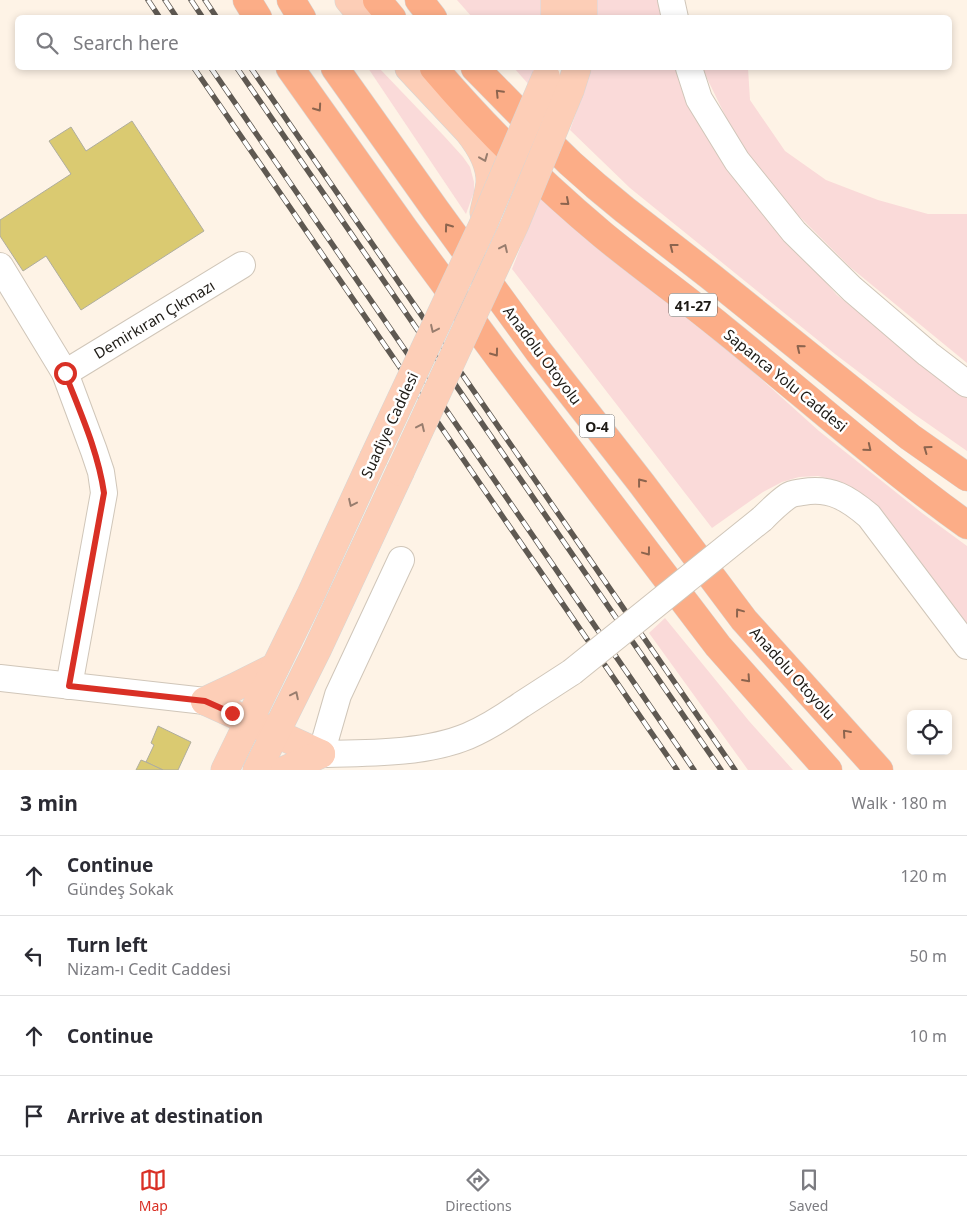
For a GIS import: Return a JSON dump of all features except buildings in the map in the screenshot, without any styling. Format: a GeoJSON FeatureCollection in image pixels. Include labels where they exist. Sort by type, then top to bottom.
{"type":"FeatureCollection","features":[{"type":"Feature","properties":{"kind":"highway"},"geometry":{"type":"LineString","coordinates":[[247,0],[256,15]]}},
{"type":"Feature","properties":{"kind":"highway"},"geometry":{"type":"LineString","coordinates":[[291,0],[300,15]]}},
{"type":"Feature","properties":{"kind":"highway"},"geometry":{"type":"LineString","coordinates":[[377,0],[390,15]]}},
{"type":"Feature","properties":{"kind":"highway"},"geometry":{"type":"LineString","coordinates":[[419,0],[431,15]]}},
{"type":"Feature","properties":{"kind":"highway","name":"O-4"},"geometry":{"type":"LineString","coordinates":[[291,70],[497,355],[718,646],[828,770]]}},
{"type":"Feature","properties":{"kind":"highway","name":"Anadolu Otoyolu"},"geometry":{"type":"LineString","coordinates":[[336,70],[539,352],[642,484],[744,620],[879,770]]}},
{"type":"Feature","properties":{"kind":"highway","name":"Sapanca Yolu Caddesi"},"geometry":{"type":"LineString","coordinates":[[436,70],[506,147],[597,230],[721,327],[930,498],[967,526]]}},
{"type":"Feature","properties":{"kind":"highway"},"geometry":{"type":"LineString","coordinates":[[478,70],[570,163],[618,204],[910,437],[967,477]]}},
{"type":"Feature","properties":{"kind":"main road"},"geometry":{"type":"LineString","coordinates":[[349,0],[362,15]]}},
{"type":"Feature","properties":{"kind":"main road"},"geometry":{"type":"LineString","coordinates":[[432,0],[440,15]]}},
{"type":"Feature","properties":{"kind":"main road"},"geometry":{"type":"LineString","coordinates":[[555,0],[555,15]]}},
{"type":"Feature","properties":{"kind":"main road"},"geometry":{"type":"LineString","coordinates":[[583,0],[583,15]]}},
{"type":"Feature","properties":{"kind":"main road"},"geometry":{"type":"LineString","coordinates":[[411,70],[468,131],[483,154],[489,170],[490,182],[482,227]]}},
{"type":"Feature","properties":{"kind":"main road","name":"Suadiye Caddesi"},"geometry":{"type":"LineString","coordinates":[[229,762],[276,667],[482,227],[547,72]]}},
{"type":"Feature","properties":{"kind":"main road","name":"Suadiye Caddesi"},"geometry":{"type":"LineString","coordinates":[[257,770],[317,650],[514,224],[574,79]]}},
{"type":"Feature","properties":{"kind":"main road"},"geometry":{"type":"LineString","coordinates":[[205,701],[276,667]]}},
{"type":"Feature","properties":{"kind":"main road"},"geometry":{"type":"LineString","coordinates":[[205,701],[321,754]]}},
{"type":"Feature","properties":{"kind":"main road"},"geometry":{"type":"LineString","coordinates":[[205,701],[226,735],[229,762]]}},
{"type":"Feature","properties":{"kind":"main road"},"geometry":{"type":"LineString","coordinates":[[285,770],[321,754]]}},
{"type":"Feature","properties":{"kind":"street"},"geometry":{"type":"LineString","coordinates":[[671,0],[674,15]]}},
{"type":"Feature","properties":{"kind":"street"},"geometry":{"type":"LineString","coordinates":[[690,70],[700,100],[737,161],[794,232],[852,289],[928,354],[967,384]]}},
{"type":"Feature","properties":{"kind":"street","name":"Demirkıran Çıkmazı"},"geometry":{"type":"LineString","coordinates":[[65,373],[242,265]]}},
{"type":"Feature","properties":{"kind":"street"},"geometry":{"type":"LineString","coordinates":[[0,266],[65,373],[101,472],[104,493],[69,686]]}},
{"type":"Feature","properties":{"kind":"street"},"geometry":{"type":"LineString","coordinates":[[401,560],[338,695],[321,754],[409,750],[442,744],[484,729],[572,672],[762,519],[790,494],[826,491],[856,505],[869,516],[967,646]]}},
{"type":"Feature","properties":{"kind":"street"},"geometry":{"type":"LineString","coordinates":[[0,678],[205,701]]}},
{"type":"Feature","properties":{"kind":"shaded area"},"geometry":{"type":"Polygon","coordinates":[[[457,0],[543,0],[543,15],[470,15],[457,0]]]}},
{"type":"Feature","properties":{"kind":"shaded area"},"geometry":{"type":"Polygon","coordinates":[[[593,0],[659,0],[663,15],[593,15],[593,0]]]}},
{"type":"Feature","properties":{"kind":"shaded area"},"geometry":{"type":"Polygon","coordinates":[[[369,70],[381,70],[444,136],[470,167],[474,182],[474,192],[466,214],[369,70]]]}},
{"type":"Feature","properties":{"kind":"shaded area"},"geometry":{"type":"Polygon","coordinates":[[[516,70],[534,70],[530,86],[516,70]]]}},
{"type":"Feature","properties":{"kind":"shaded area"},"geometry":{"type":"Polygon","coordinates":[[[589,70],[679,70],[746,192],[837,295],[967,397],[967,451],[914,414],[835,354],[630,188],[570,130],[586,85],[589,70]]]}},
{"type":"Feature","properties":{"kind":"shaded area"},"geometry":{"type":"Polygon","coordinates":[[[703,70],[748,70],[750,100],[785,151],[826,180],[878,200],[928,214],[967,214],[967,363],[850,267],[789,206],[739,144],[703,70]]]}},
{"type":"Feature","properties":{"kind":"shaded area"},"geometry":{"type":"Polygon","coordinates":[[[540,197],[666,302],[739,359],[819,431],[922,513],[967,546],[967,624],[883,512],[858,491],[839,481],[818,476],[799,477],[782,482],[763,492],[712,528],[512,269],[540,197]]]}},
{"type":"Feature","properties":{"kind":"shaded area"},"geometry":{"type":"Polygon","coordinates":[[[665,618],[749,721],[793,770],[748,770],[649,633],[665,618]]]}},
{"type":"Feature","properties":{"kind":"railway"},"geometry":{"type":"LineString","coordinates":[[148,0],[158,15]]}},
{"type":"Feature","properties":{"kind":"railway"},"geometry":{"type":"LineString","coordinates":[[165,0],[175,15]]}},
{"type":"Feature","properties":{"kind":"railway"},"geometry":{"type":"LineString","coordinates":[[191,0],[201,15]]}},
{"type":"Feature","properties":{"kind":"railway"},"geometry":{"type":"LineString","coordinates":[[205,0],[215,15]]}},
{"type":"Feature","properties":{"kind":"railway"},"geometry":{"type":"LineString","coordinates":[[195,70],[677,770]]}},
{"type":"Feature","properties":{"kind":"railway"},"geometry":{"type":"LineString","coordinates":[[212,70],[694,770]]}},
{"type":"Feature","properties":{"kind":"railway"},"geometry":{"type":"LineString","coordinates":[[238,70],[721,770]]}},
{"type":"Feature","properties":{"kind":"railway"},"geometry":{"type":"LineString","coordinates":[[252,70],[735,770]]}},
{"type":"Feature","properties":{"kind":"route"},"geometry":{"type":"LineString","coordinates":[[65,373],[94,450],[101,472],[104,493],[69,686],[205,701],[232,713]]}}]}
